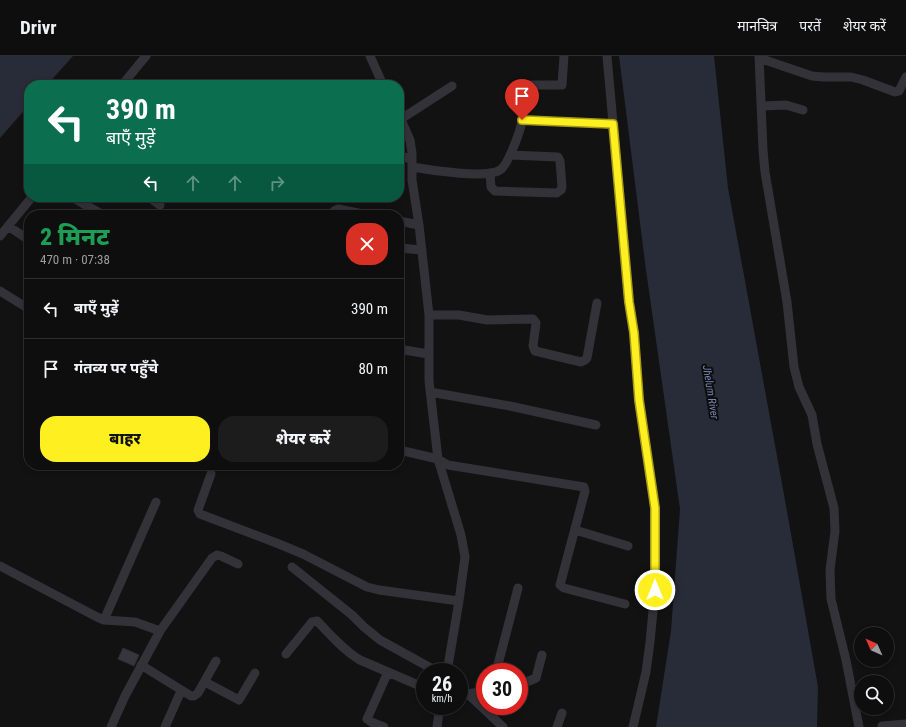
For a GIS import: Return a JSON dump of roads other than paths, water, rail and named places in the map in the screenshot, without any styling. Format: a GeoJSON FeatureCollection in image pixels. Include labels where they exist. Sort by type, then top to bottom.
{"type":"FeatureCollection","features":[{"type":"Feature","properties":{"kind":"street"},"geometry":{"type":"LineString","coordinates":[[126,80],[146,56]]}},
{"type":"Feature","properties":{"kind":"street"},"geometry":{"type":"LineString","coordinates":[[370,56],[381,80]]}},
{"type":"Feature","properties":{"kind":"street"},"geometry":{"type":"LineString","coordinates":[[404,158],[480,174],[497,172],[504,166],[510,155],[522,120],[522,86],[526,84],[562,85],[564,56]]}},
{"type":"Feature","properties":{"kind":"street"},"geometry":{"type":"LineString","coordinates":[[607,56],[629,302],[634,333],[639,400],[655,508],[655,590],[650,642],[646,672],[633,727]]}},
{"type":"Feature","properties":{"kind":"street"},"geometry":{"type":"LineString","coordinates":[[859,727],[846,660],[831,599],[830,570],[834,531],[834,508],[817,444],[812,415],[799,387],[794,367],[787,302],[765,172],[759,57],[812,76],[851,77],[895,92],[899,91],[906,77]]}},
{"type":"Feature","properties":{"kind":"street"},"geometry":{"type":"LineString","coordinates":[[404,115],[452,86]]}},
{"type":"Feature","properties":{"kind":"street"},"geometry":{"type":"LineString","coordinates":[[761,106],[786,105],[803,110]]}},
{"type":"Feature","properties":{"kind":"street"},"geometry":{"type":"LineString","coordinates":[[522,120],[613,124]]}},
{"type":"Feature","properties":{"kind":"street"},"geometry":{"type":"LineString","coordinates":[[404,126],[410,140],[412,180],[419,225],[429,315],[428,354],[430,392],[438,460],[461,536],[465,557],[448,663]]}},
{"type":"Feature","properties":{"kind":"street"},"geometry":{"type":"LineString","coordinates":[[404,154],[412,160]]}},
{"type":"Feature","properties":{"kind":"street"},"geometry":{"type":"LineString","coordinates":[[490,173],[491,187],[495,191],[557,193],[561,190],[560,162],[558,157],[510,155]]}},
{"type":"Feature","properties":{"kind":"street"},"geometry":{"type":"LineString","coordinates":[[0,236],[28,202]]}},
{"type":"Feature","properties":{"kind":"street"},"geometry":{"type":"LineString","coordinates":[[81,202],[94,210]]}},
{"type":"Feature","properties":{"kind":"street"},"geometry":{"type":"LineString","coordinates":[[156,202],[160,205]]}},
{"type":"Feature","properties":{"kind":"street"},"geometry":{"type":"LineString","coordinates":[[404,222],[419,225]]}},
{"type":"Feature","properties":{"kind":"street"},"geometry":{"type":"LineString","coordinates":[[8,226],[24,237]]}},
{"type":"Feature","properties":{"kind":"street"},"geometry":{"type":"LineString","coordinates":[[404,248],[422,250]]}},
{"type":"Feature","properties":{"kind":"street"},"geometry":{"type":"LineString","coordinates":[[0,291],[24,306]]}},
{"type":"Feature","properties":{"kind":"street"},"geometry":{"type":"LineString","coordinates":[[429,315],[459,315],[487,320],[533,319],[536,323],[533,346],[535,351],[581,362],[587,358],[597,303]]}},
{"type":"Feature","properties":{"kind":"street"},"geometry":{"type":"LineString","coordinates":[[404,350],[428,354]]}},
{"type":"Feature","properties":{"kind":"street"},"geometry":{"type":"LineString","coordinates":[[430,392],[510,406],[596,426]]}},
{"type":"Feature","properties":{"kind":"street"},"geometry":{"type":"LineString","coordinates":[[404,451],[438,460],[448,465],[584,486],[585,491],[560,585],[564,588],[625,604]]}},
{"type":"Feature","properties":{"kind":"street"},"geometry":{"type":"LineString","coordinates":[[211,474],[198,510],[200,514],[303,554],[367,587],[459,601]]}},
{"type":"Feature","properties":{"kind":"street"},"geometry":{"type":"LineString","coordinates":[[104,620],[156,502]]}},
{"type":"Feature","properties":{"kind":"street"},"geometry":{"type":"LineString","coordinates":[[574,530],[628,546]]}},
{"type":"Feature","properties":{"kind":"street"},"geometry":{"type":"LineString","coordinates":[[111,727],[160,631],[212,558],[217,555],[238,564]]}},
{"type":"Feature","properties":{"kind":"street"},"geometry":{"type":"LineString","coordinates":[[0,566],[104,620],[135,622],[160,631]]}},
{"type":"Feature","properties":{"kind":"street"},"geometry":{"type":"LineString","coordinates":[[292,567],[352,614],[364,627],[380,640],[422,663]]}},
{"type":"Feature","properties":{"kind":"street"},"geometry":{"type":"LineString","coordinates":[[498,663],[518,588]]}},
{"type":"Feature","properties":{"kind":"street"},"geometry":{"type":"LineString","coordinates":[[286,654],[312,622],[315,621],[341,647],[360,660],[416,684]]}},
{"type":"Feature","properties":{"kind":"street"},"geometry":{"type":"LineString","coordinates":[[528,682],[536,678],[542,655]]}},
{"type":"Feature","properties":{"kind":"street"},"geometry":{"type":"LineString","coordinates":[[142,665],[182,692],[194,696],[198,693],[205,682],[216,661]]}},
{"type":"Feature","properties":{"kind":"street"},"geometry":{"type":"LineString","coordinates":[[384,727],[367,719],[388,672]]}},
{"type":"Feature","properties":{"kind":"street"},"geometry":{"type":"LineString","coordinates":[[205,682],[235,700],[239,700],[255,674]]}},
{"type":"Feature","properties":{"kind":"street"},"geometry":{"type":"LineString","coordinates":[[165,727],[182,692]]}},
{"type":"Feature","properties":{"kind":"street"},"geometry":{"type":"LineString","coordinates":[[468,694],[476,693]]}},
{"type":"Feature","properties":{"kind":"street"},"geometry":{"type":"LineString","coordinates":[[468,694],[503,727]]}},
{"type":"Feature","properties":{"kind":"street"},"geometry":{"type":"LineString","coordinates":[[557,727],[562,713]]}},
{"type":"Feature","properties":{"kind":"street"},"geometry":{"type":"LineString","coordinates":[[437,727],[439,715]]}},
{"type":"Feature","properties":{"kind":"street"},"geometry":{"type":"LineString","coordinates":[[882,726],[906,724]]}},
{"type":"Feature","properties":{"kind":"water"},"geometry":{"type":"Polygon","coordinates":[[[0,56],[73,56],[51,80],[24,80],[24,111],[0,138],[0,56]]]}},
{"type":"Feature","properties":{"kind":"water","name":"Jhelum River"},"geometry":{"type":"Polygon","coordinates":[[[619,56],[714,56],[728,188],[818,687],[817,727],[656,727],[671,631],[680,509],[646,270],[619,56]]]}}]}
